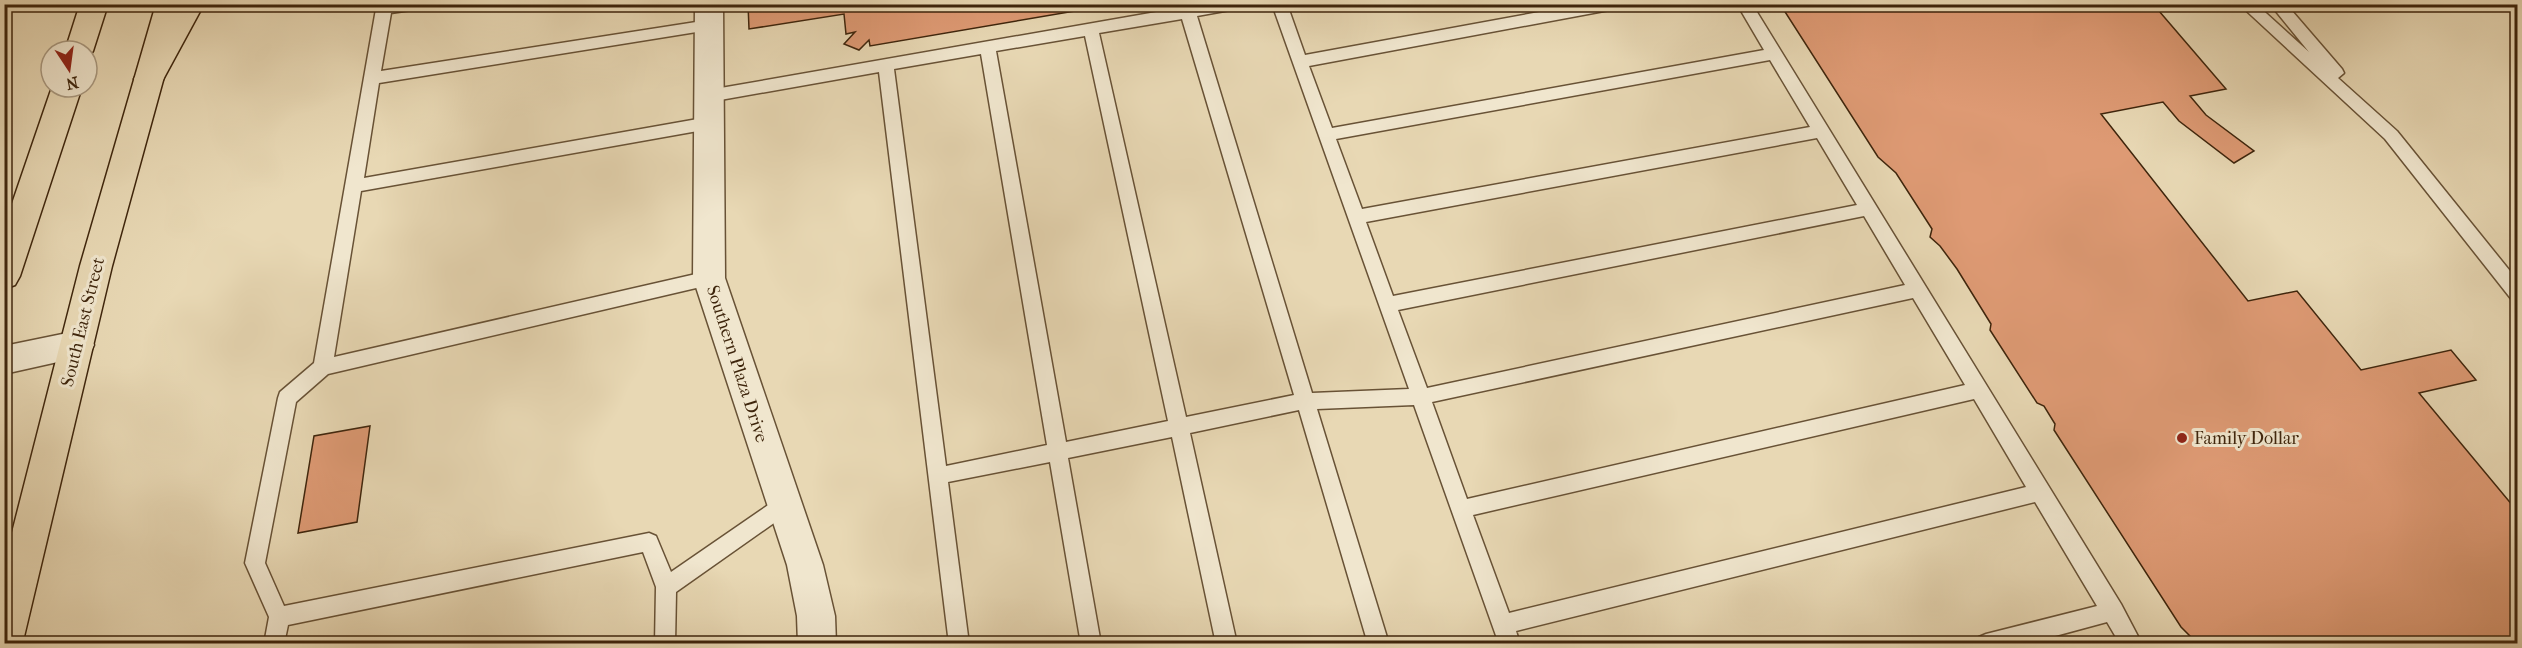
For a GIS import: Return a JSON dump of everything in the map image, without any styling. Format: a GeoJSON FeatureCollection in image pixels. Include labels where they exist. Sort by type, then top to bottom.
{"type":"FeatureCollection","features":[{"type":"Feature","properties":{"kind":"main road"},"geometry":{"type":"LineString","coordinates":[[83,39],[94,4]]}},
{"type":"Feature","properties":{"kind":"main road","name":"South East Street"},"geometry":{"type":"LineString","coordinates":[[4,641],[96,266],[170,4]]}},
{"type":"Feature","properties":{"kind":"main road"},"geometry":{"type":"LineString","coordinates":[[149,79],[190,4]]}},
{"type":"Feature","properties":{"kind":"main road"},"geometry":{"type":"LineString","coordinates":[[4,276],[63,99]]}},
{"type":"Feature","properties":{"kind":"street","name":"Southern Plaza Drive"},"geometry":{"type":"LineString","coordinates":[[709,15],[709,278],[805,565],[816,616],[817,644]]}},
{"type":"Feature","properties":{"kind":"street"},"geometry":{"type":"LineString","coordinates":[[4,360],[77,345]]}},
{"type":"Feature","properties":{"kind":"lane"},"geometry":{"type":"LineString","coordinates":[[323,368],[386,7],[418,4]]}},
{"type":"Feature","properties":{"kind":"lane"},"geometry":{"type":"LineString","coordinates":[[354,186],[709,110],[886,65],[1236,4]]}},
{"type":"Feature","properties":{"kind":"lane"},"geometry":{"type":"LineString","coordinates":[[1279,4],[1509,644]]}},
{"type":"Feature","properties":{"kind":"lane"},"geometry":{"type":"LineString","coordinates":[[1300,62],[1615,4]]}},
{"type":"Feature","properties":{"kind":"lane"},"geometry":{"type":"LineString","coordinates":[[1743,4],[2132,644]]}},
{"type":"Feature","properties":{"kind":"lane"},"geometry":{"type":"LineString","coordinates":[[2246,4],[2391,135]]}},
{"type":"Feature","properties":{"kind":"lane"},"geometry":{"type":"LineString","coordinates":[[2277,4],[2391,135],[2517,295]]}},
{"type":"Feature","properties":{"kind":"lane"},"geometry":{"type":"LineString","coordinates":[[1188,13],[1378,644]]}},
{"type":"Feature","properties":{"kind":"lane"},"geometry":{"type":"LineString","coordinates":[[372,78],[709,15]]}},
{"type":"Feature","properties":{"kind":"lane"},"geometry":{"type":"LineString","coordinates":[[1091,30],[1227,644]]}},
{"type":"Feature","properties":{"kind":"lane"},"geometry":{"type":"LineString","coordinates":[[988,48],[1091,644]]}},
{"type":"Feature","properties":{"kind":"lane"},"geometry":{"type":"LineString","coordinates":[[1326,135],[1773,54]]}},
{"type":"Feature","properties":{"kind":"lane"},"geometry":{"type":"LineString","coordinates":[[886,65],[959,644]]}},
{"type":"Feature","properties":{"kind":"lane"},"geometry":{"type":"LineString","coordinates":[[1356,217],[1821,131]]}},
{"type":"Feature","properties":{"kind":"lane"},"geometry":{"type":"LineString","coordinates":[[1387,305],[1868,209]]}},
{"type":"Feature","properties":{"kind":"lane"},"geometry":{"type":"LineString","coordinates":[[274,644],[279,617],[255,563],[287,398],[323,368],[709,278]]}},
{"type":"Feature","properties":{"kind":"lane"},"geometry":{"type":"LineString","coordinates":[[938,476],[1306,401],[1420,397],[1917,290]]}},
{"type":"Feature","properties":{"kind":"lane"},"geometry":{"type":"LineString","coordinates":[[1461,509],[1979,390]]}},
{"type":"Feature","properties":{"kind":"lane"},"geometry":{"type":"LineString","coordinates":[[1503,624],[2041,492]]}},
{"type":"Feature","properties":{"kind":"lane"},"geometry":{"type":"LineString","coordinates":[[666,587],[784,505]]}},
{"type":"Feature","properties":{"kind":"lane"},"geometry":{"type":"LineString","coordinates":[[279,617],[649,543],[666,587],[665,644]]}},
{"type":"Feature","properties":{"kind":"lane"},"geometry":{"type":"LineString","coordinates":[[1986,644],[2114,611]]}},
{"type":"Feature","properties":{"kind":"building"},"geometry":{"type":"Polygon","coordinates":[[[748,4],[1116,4],[870,46],[869,40],[859,50],[844,44],[855,32],[846,34],[844,14],[749,29],[748,4]]]}},
{"type":"Feature","properties":{"kind":"building"},"geometry":{"type":"Polygon","coordinates":[[[1780,4],[2153,4],[2226,89],[2190,96],[2206,115],[2254,151],[2234,163],[2179,121],[2163,102],[2101,114],[2248,301],[2297,291],[2361,370],[2451,350],[2476,380],[2419,393],[2518,512],[2518,644],[2198,644],[2181,627],[2054,430],[2055,424],[2044,406],[2037,403],[1990,330],[1991,324],[1957,269],[1940,246],[1930,237],[1932,229],[1896,173],[1878,157],[1780,4]]]}},
{"type":"Feature","properties":{"kind":"building"},"geometry":{"type":"Polygon","coordinates":[[[370,426],[357,522],[298,533],[314,436],[370,426]]]}},
{"type":"Feature","properties":{"kind":"place","name":"Family Dollar"},"geometry":{"type":"Point","coordinates":[2182,438]}}]}
